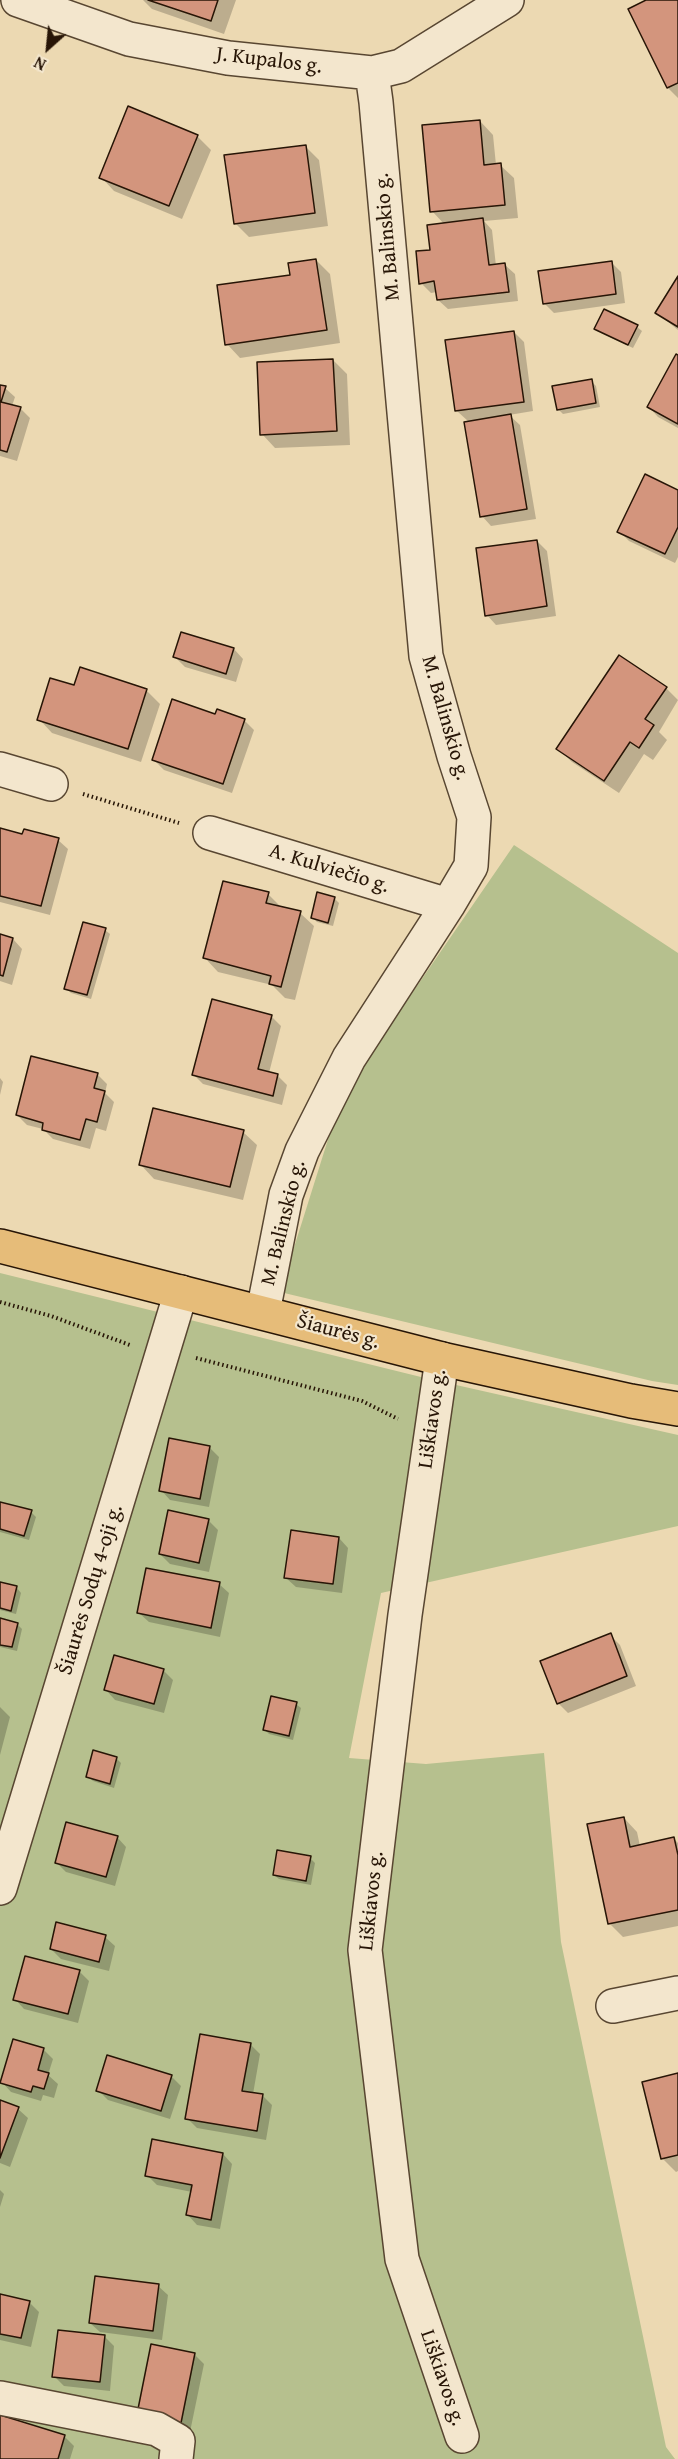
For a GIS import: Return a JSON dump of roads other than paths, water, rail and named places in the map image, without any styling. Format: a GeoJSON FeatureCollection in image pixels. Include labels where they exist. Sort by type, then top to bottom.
{"type":"FeatureCollection","features":[{"type":"Feature","properties":{"kind":"main road","name":"Šiaurės g."},"geometry":{"type":"LineString","coordinates":[[0,1246],[442,1359],[631,1401],[678,1409]]}},
{"type":"Feature","properties":{"kind":"street","name":"J. Kupalos g."},"geometry":{"type":"LineString","coordinates":[[18,0],[129,39],[228,58],[372,73],[400,66],[507,0]]}},
{"type":"Feature","properties":{"kind":"street","name":"M. Balinskio g."},"geometry":{"type":"LineString","coordinates":[[263,1312],[286,1195],[302,1150],[350,1058],[471,866],[474,817],[426,656],[372,73]]}},
{"type":"Feature","properties":{"kind":"street"},"geometry":{"type":"LineString","coordinates":[[0,769],[51,784]]}},
{"type":"Feature","properties":{"kind":"street","name":"A. Kulviečio g."},"geometry":{"type":"LineString","coordinates":[[210,832],[448,905]]}},
{"type":"Feature","properties":{"kind":"street","name":"Šiaurės Sodų 4-oji g."},"geometry":{"type":"LineString","coordinates":[[0,1888],[181,1293]]}},
{"type":"Feature","properties":{"kind":"street","name":"Liškiavos g."},"geometry":{"type":"LineString","coordinates":[[442,1359],[405,1615],[365,1950],[402,2259],[462,2436]]}},
{"type":"Feature","properties":{"kind":"street"},"geometry":{"type":"LineString","coordinates":[[613,2006],[678,1993]]}},
{"type":"Feature","properties":{"kind":"street"},"geometry":{"type":"LineString","coordinates":[[0,2398],[157,2429],[178,2441],[176,2459]]}}]}
